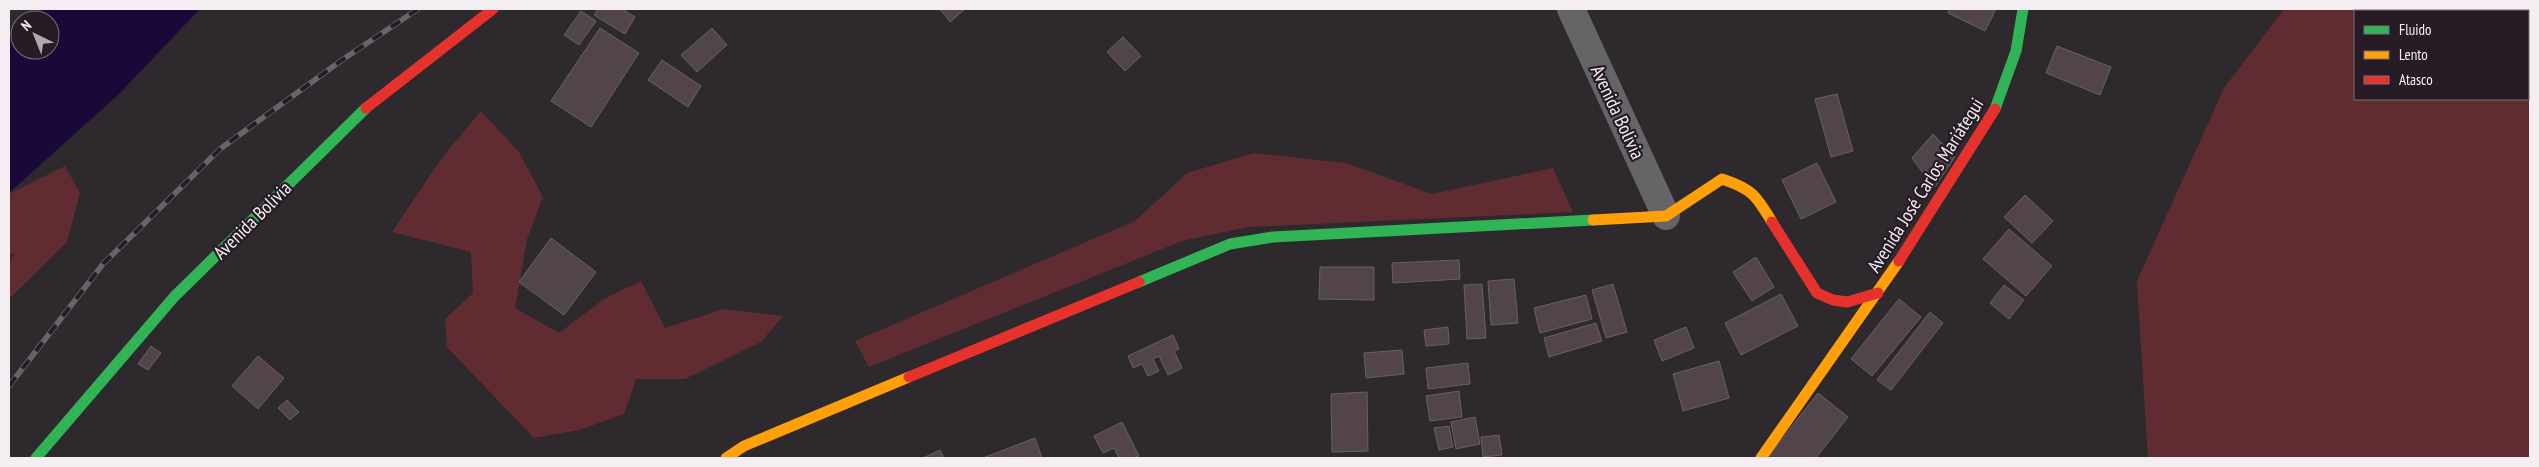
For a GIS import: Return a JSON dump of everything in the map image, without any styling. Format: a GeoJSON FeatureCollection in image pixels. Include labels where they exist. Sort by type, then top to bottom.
{"type":"FeatureCollection","features":[{"type":"Feature","properties":{"kind":"street","name":"Avenida Bolivia"},"geometry":{"type":"LineString","coordinates":[[36,458],[174,298],[357,115],[493,9]]}},
{"type":"Feature","properties":{"kind":"street","name":"Avenida Bolivia"},"geometry":{"type":"LineString","coordinates":[[1571,9],[1666,216]]}},
{"type":"Feature","properties":{"kind":"street","name":"Avenida José Carlos Mariátegui"},"geometry":{"type":"LineString","coordinates":[[1761,458],[1878,293],[1994,112],[2016,51],[2023,9]]}},
{"type":"Feature","properties":{"kind":"street"},"geometry":{"type":"LineString","coordinates":[[726,458],[744,446],[1230,244],[1273,237],[1666,216],[1722,179],[1744,187],[1758,199],[1817,293],[1830,300],[1847,303],[1878,293]]}},
{"type":"Feature","properties":{"kind":"shaded area"},"geometry":{"type":"Polygon","coordinates":[[[200,9],[118,95],[9,193],[9,39],[10,60],[60,60],[60,10],[41,10],[200,9]]]}},
{"type":"Feature","properties":{"kind":"shaded area"},"geometry":{"type":"Polygon","coordinates":[[[2284,9],[2380,10],[2354,10],[2354,100],[2529,100],[2530,40],[2530,458],[2148,458],[2137,281],[2224,88],[2284,9]]]}},
{"type":"Feature","properties":{"kind":"shaded area"},"geometry":{"type":"Polygon","coordinates":[[[481,111],[519,152],[543,197],[527,239],[515,308],[559,333],[604,299],[641,281],[665,328],[724,309],[783,316],[761,342],[685,379],[636,379],[624,414],[579,430],[534,438],[447,347],[445,319],[473,293],[471,252],[392,232],[441,159],[481,111]]]}},
{"type":"Feature","properties":{"kind":"shaded area"},"geometry":{"type":"Polygon","coordinates":[[[1254,153],[1346,163],[1432,194],[1553,168],[1573,212],[1248,227],[1182,241],[869,367],[855,341],[1135,221],[1187,173],[1254,153]]]}},
{"type":"Feature","properties":{"kind":"shaded area"},"geometry":{"type":"Polygon","coordinates":[[[65,166],[80,193],[67,242],[9,299],[9,263],[15,254],[9,254],[9,194],[65,166]]]}},
{"type":"Feature","properties":{"kind":"building"},"geometry":{"type":"Polygon","coordinates":[[[598,9],[622,9],[635,17],[625,34],[594,15],[598,9]]]}},
{"type":"Feature","properties":{"kind":"building"},"geometry":{"type":"Polygon","coordinates":[[[940,9],[965,9],[950,22],[940,9]]]}},
{"type":"Feature","properties":{"kind":"building"},"geometry":{"type":"Polygon","coordinates":[[[1950,9],[1996,9],[1985,31],[1948,13],[1950,9]]]}},
{"type":"Feature","properties":{"kind":"building"},"geometry":{"type":"Polygon","coordinates":[[[581,11],[596,21],[579,45],[564,35],[581,11]]]}},
{"type":"Feature","properties":{"kind":"building"},"geometry":{"type":"Polygon","coordinates":[[[600,28],[639,53],[591,127],[551,101],[600,28]]]}},
{"type":"Feature","properties":{"kind":"building"},"geometry":{"type":"Polygon","coordinates":[[[712,28],[727,45],[697,72],[681,55],[712,28]]]}},
{"type":"Feature","properties":{"kind":"building"},"geometry":{"type":"Polygon","coordinates":[[[1123,37],[1141,56],[1125,71],[1107,52],[1123,37]]]}},
{"type":"Feature","properties":{"kind":"building"},"geometry":{"type":"Polygon","coordinates":[[[2057,46],[2111,67],[2100,95],[2046,73],[2057,46]]]}},
{"type":"Feature","properties":{"kind":"building"},"geometry":{"type":"Polygon","coordinates":[[[662,60],[701,86],[688,107],[648,80],[662,60]]]}},
{"type":"Feature","properties":{"kind":"building"},"geometry":{"type":"Polygon","coordinates":[[[1837,94],[1853,151],[1831,157],[1815,99],[1837,94]]]}},
{"type":"Feature","properties":{"kind":"building"},"geometry":{"type":"Polygon","coordinates":[[[1933,134],[1955,157],[1934,188],[1912,158],[1933,134]]]}},
{"type":"Feature","properties":{"kind":"building"},"geometry":{"type":"Polygon","coordinates":[[[1817,163],[1836,202],[1801,219],[1782,180],[1817,163]]]}},
{"type":"Feature","properties":{"kind":"building"},"geometry":{"type":"Polygon","coordinates":[[[2025,195],[2053,221],[2032,243],[2004,217],[2025,195]]]}},
{"type":"Feature","properties":{"kind":"building"},"geometry":{"type":"Polygon","coordinates":[[[2009,229],[2052,266],[2026,296],[1983,259],[2009,229]]]}},
{"type":"Feature","properties":{"kind":"building"},"geometry":{"type":"Polygon","coordinates":[[[551,238],[596,272],[564,315],[519,282],[551,238]]]}},
{"type":"Feature","properties":{"kind":"building"},"geometry":{"type":"Polygon","coordinates":[[[1756,257],[1774,287],[1752,301],[1733,272],[1756,257]]]}},
{"type":"Feature","properties":{"kind":"building"},"geometry":{"type":"Polygon","coordinates":[[[1459,260],[1460,279],[1393,283],[1392,263],[1459,260]]]}},
{"type":"Feature","properties":{"kind":"building"},"geometry":{"type":"Polygon","coordinates":[[[1320,267],[1374,267],[1374,300],[1319,299],[1320,267]]]}},
{"type":"Feature","properties":{"kind":"building"},"geometry":{"type":"Polygon","coordinates":[[[1514,279],[1518,323],[1491,325],[1488,281],[1514,279]]]}},
{"type":"Feature","properties":{"kind":"building"},"geometry":{"type":"Polygon","coordinates":[[[1482,284],[1486,338],[1467,339],[1464,285],[1482,284]]]}},
{"type":"Feature","properties":{"kind":"building"},"geometry":{"type":"Polygon","coordinates":[[[1613,284],[1627,332],[1606,338],[1592,290],[1613,284]]]}},
{"type":"Feature","properties":{"kind":"building"},"geometry":{"type":"Polygon","coordinates":[[[2004,285],[2024,300],[2009,319],[1990,303],[2004,285]]]}},
{"type":"Feature","properties":{"kind":"building"},"geometry":{"type":"Polygon","coordinates":[[[1781,294],[1798,326],[1741,355],[1725,323],[1781,294]]]}},
{"type":"Feature","properties":{"kind":"building"},"geometry":{"type":"Polygon","coordinates":[[[1586,295],[1592,319],[1540,333],[1534,308],[1586,295]]]}},
{"type":"Feature","properties":{"kind":"building"},"geometry":{"type":"Polygon","coordinates":[[[1899,299],[1921,317],[1872,376],[1851,359],[1899,299]]]}},
{"type":"Feature","properties":{"kind":"building"},"geometry":{"type":"Polygon","coordinates":[[[1930,312],[1943,323],[1891,390],[1877,380],[1930,312]]]}},
{"type":"Feature","properties":{"kind":"building"},"geometry":{"type":"Polygon","coordinates":[[[1596,323],[1602,341],[1549,357],[1544,338],[1596,323]]]}},
{"type":"Feature","properties":{"kind":"building"},"geometry":{"type":"Polygon","coordinates":[[[1448,327],[1449,344],[1426,346],[1424,330],[1448,327]]]}},
{"type":"Feature","properties":{"kind":"building"},"geometry":{"type":"Polygon","coordinates":[[[1686,327],[1694,348],[1662,361],[1654,340],[1686,327]]]}},
{"type":"Feature","properties":{"kind":"building"},"geometry":{"type":"Polygon","coordinates":[[[1173,335],[1179,349],[1174,351],[1182,368],[1168,375],[1159,356],[1153,359],[1159,371],[1148,376],[1142,364],[1133,368],[1128,356],[1173,335]]]}},
{"type":"Feature","properties":{"kind":"building"},"geometry":{"type":"Polygon","coordinates":[[[151,346],[161,353],[148,370],[138,364],[151,346]]]}},
{"type":"Feature","properties":{"kind":"building"},"geometry":{"type":"Polygon","coordinates":[[[1402,350],[1404,374],[1366,378],[1364,353],[1402,350]]]}},
{"type":"Feature","properties":{"kind":"building"},"geometry":{"type":"Polygon","coordinates":[[[258,356],[284,378],[258,409],[232,386],[258,356]]]}},
{"type":"Feature","properties":{"kind":"building"},"geometry":{"type":"Polygon","coordinates":[[[1719,361],[1729,398],[1683,411],[1673,374],[1719,361]]]}},
{"type":"Feature","properties":{"kind":"building"},"geometry":{"type":"Polygon","coordinates":[[[1468,363],[1470,384],[1428,389],[1426,368],[1468,363]]]}},
{"type":"Feature","properties":{"kind":"building"},"geometry":{"type":"Polygon","coordinates":[[[1459,391],[1462,417],[1430,421],[1426,396],[1459,391]]]}},
{"type":"Feature","properties":{"kind":"building"},"geometry":{"type":"Polygon","coordinates":[[[1367,392],[1368,451],[1332,452],[1331,394],[1367,392]]]}},
{"type":"Feature","properties":{"kind":"building"},"geometry":{"type":"Polygon","coordinates":[[[1818,393],[1848,417],[1816,458],[1767,458],[1818,393]]]}},
{"type":"Feature","properties":{"kind":"building"},"geometry":{"type":"Polygon","coordinates":[[[287,400],[299,412],[290,420],[278,408],[287,400]]]}},
{"type":"Feature","properties":{"kind":"building"},"geometry":{"type":"Polygon","coordinates":[[[1475,417],[1480,444],[1456,449],[1451,422],[1475,417]]]}},
{"type":"Feature","properties":{"kind":"building"},"geometry":{"type":"Polygon","coordinates":[[[1122,422],[1139,456],[1119,458],[1114,448],[1103,453],[1094,436],[1122,422]]]}},
{"type":"Feature","properties":{"kind":"building"},"geometry":{"type":"Polygon","coordinates":[[[1449,426],[1453,447],[1439,450],[1434,428],[1449,426]]]}},
{"type":"Feature","properties":{"kind":"building"},"geometry":{"type":"Polygon","coordinates":[[[1499,435],[1502,455],[1483,457],[1481,437],[1499,435]]]}},
{"type":"Feature","properties":{"kind":"building"},"geometry":{"type":"Polygon","coordinates":[[[1035,438],[1042,458],[983,458],[1035,438]]]}},
{"type":"Feature","properties":{"kind":"building"},"geometry":{"type":"Polygon","coordinates":[[[940,450],[944,458],[923,458],[940,450]]]}},
{"type":"Feature","properties":{"kind":"railway"},"geometry":{"type":"LineString","coordinates":[[9,386],[103,264],[220,149],[342,60],[418,9]]}},
{"type":"Feature","properties":{"kind":"traffic: fast"},"geometry":{"type":"LineString","coordinates":[[1995,109],[2016,51],[2023,9]]}},
{"type":"Feature","properties":{"kind":"traffic: fast"},"geometry":{"type":"LineString","coordinates":[[36,458],[174,297],[366,108]]}},
{"type":"Feature","properties":{"kind":"traffic: fast"},"geometry":{"type":"LineString","coordinates":[[1139,282],[1230,244],[1273,237],[1593,220]]}},
{"type":"Feature","properties":{"kind":"traffic: slow"},"geometry":{"type":"LineString","coordinates":[[1593,220],[1666,216],[1722,179],[1740,186],[1752,194],[1762,205],[1772,222]]}},
{"type":"Feature","properties":{"kind":"traffic: slow"},"geometry":{"type":"LineString","coordinates":[[1761,458],[1899,261]]}},
{"type":"Feature","properties":{"kind":"traffic: slow"},"geometry":{"type":"LineString","coordinates":[[726,458],[744,446],[909,377]]}},
{"type":"Feature","properties":{"kind":"traffic: jam"},"geometry":{"type":"LineString","coordinates":[[366,108],[493,9]]}},
{"type":"Feature","properties":{"kind":"traffic: jam"},"geometry":{"type":"LineString","coordinates":[[1899,261],[1995,109]]}},
{"type":"Feature","properties":{"kind":"traffic: jam"},"geometry":{"type":"LineString","coordinates":[[1772,222],[1817,293],[1833,300],[1847,302],[1878,293]]}},
{"type":"Feature","properties":{"kind":"traffic: jam"},"geometry":{"type":"LineString","coordinates":[[909,377],[1139,282]]}}]}
